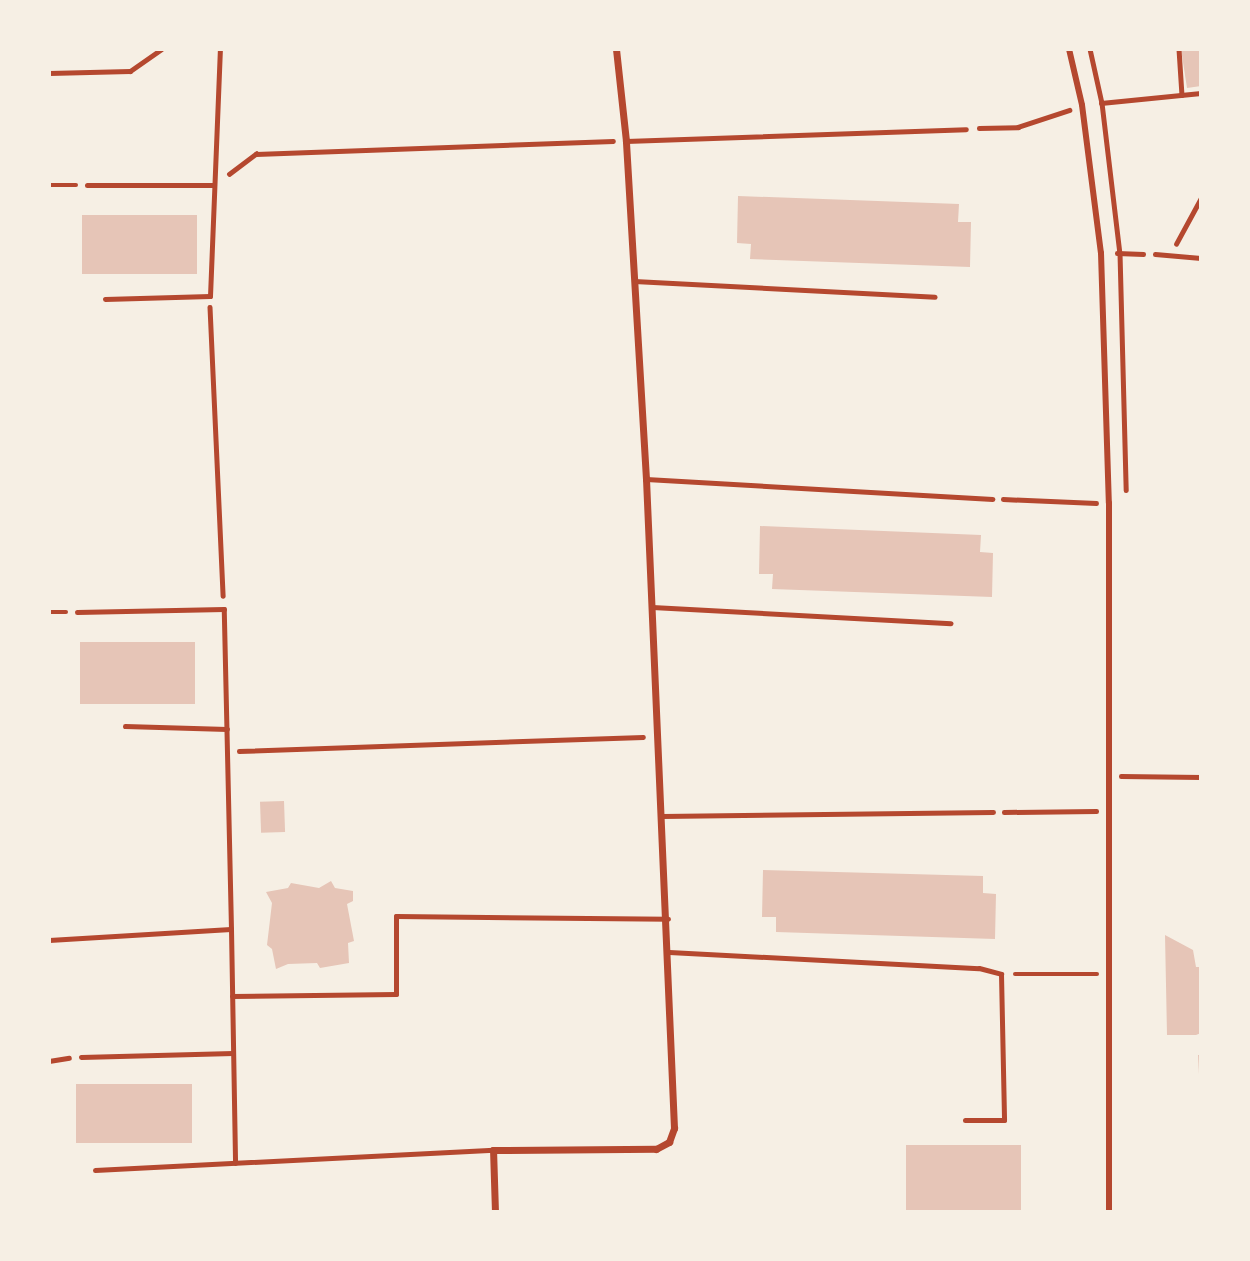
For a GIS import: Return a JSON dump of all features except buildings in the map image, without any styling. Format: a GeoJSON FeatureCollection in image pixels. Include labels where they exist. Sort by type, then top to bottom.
{"type":"FeatureCollection","features":[{"type":"Feature","properties":{"kind":"street"},"geometry":{"type":"LineString","coordinates":[[495,1212],[493,1150],[656,1149],[669,1142],[674,1128],[668,919],[646,479],[626,141],[615,49]]}},
{"type":"Feature","properties":{"kind":"street"},"geometry":{"type":"LineString","coordinates":[[1069,49],[1082,105],[1101,253],[1109,503],[1109,1212]]}},
{"type":"Feature","properties":{"kind":"lane"},"geometry":{"type":"LineString","coordinates":[[49,73],[130,71],[161,49]]}},
{"type":"Feature","properties":{"kind":"lane"},"geometry":{"type":"LineString","coordinates":[[105,299],[210,296],[220,49]]}},
{"type":"Feature","properties":{"kind":"lane"},"geometry":{"type":"LineString","coordinates":[[626,141],[966,129]]}},
{"type":"Feature","properties":{"kind":"lane"},"geometry":{"type":"LineString","coordinates":[[87,185],[214,185]]}},
{"type":"Feature","properties":{"kind":"lane"},"geometry":{"type":"LineString","coordinates":[[1155,254],[1201,258]]}},
{"type":"Feature","properties":{"kind":"lane"},"geometry":{"type":"LineString","coordinates":[[634,281],[935,297]]}},
{"type":"Feature","properties":{"kind":"lane"},"geometry":{"type":"LineString","coordinates":[[646,479],[992,499]]}},
{"type":"Feature","properties":{"kind":"lane"},"geometry":{"type":"LineString","coordinates":[[652,607],[951,623]]}},
{"type":"Feature","properties":{"kind":"lane"},"geometry":{"type":"LineString","coordinates":[[76,612],[224,609],[235,1164]]}},
{"type":"Feature","properties":{"kind":"lane"},"geometry":{"type":"LineString","coordinates":[[125,726],[227,729]]}},
{"type":"Feature","properties":{"kind":"lane"},"geometry":{"type":"LineString","coordinates":[[662,816],[993,812]]}},
{"type":"Feature","properties":{"kind":"lane"},"geometry":{"type":"LineString","coordinates":[[232,996],[396,994],[396,916],[668,919]]}},
{"type":"Feature","properties":{"kind":"lane"},"geometry":{"type":"LineString","coordinates":[[49,940],[231,929]]}},
{"type":"Feature","properties":{"kind":"lane"},"geometry":{"type":"LineString","coordinates":[[669,952],[979,968],[1001,975],[1004,1120],[965,1121]]}},
{"type":"Feature","properties":{"kind":"lane"},"geometry":{"type":"LineString","coordinates":[[81,1057],[233,1053]]}},
{"type":"Feature","properties":{"kind":"lane"},"geometry":{"type":"LineString","coordinates":[[95,1170],[493,1150]]}},
{"type":"Feature","properties":{"kind":"path"},"geometry":{"type":"LineString","coordinates":[[1090,49],[1102,103],[1119,253],[1155,254]]}},
{"type":"Feature","properties":{"kind":"path"},"geometry":{"type":"LineString","coordinates":[[1179,49],[1182,95]]}},
{"type":"Feature","properties":{"kind":"path"},"geometry":{"type":"LineString","coordinates":[[1102,103],[1201,93]]}},
{"type":"Feature","properties":{"kind":"path"},"geometry":{"type":"LineString","coordinates":[[966,129],[1018,127],[1082,105]]}},
{"type":"Feature","properties":{"kind":"path"},"geometry":{"type":"LineString","coordinates":[[214,185],[256,154],[626,141]]}},
{"type":"Feature","properties":{"kind":"path"},"geometry":{"type":"LineString","coordinates":[[49,185],[87,185]]}},
{"type":"Feature","properties":{"kind":"path"},"geometry":{"type":"LineString","coordinates":[[1170,255],[1201,198]]}},
{"type":"Feature","properties":{"kind":"path"},"geometry":{"type":"LineString","coordinates":[[210,296],[224,609]]}},
{"type":"Feature","properties":{"kind":"path"},"geometry":{"type":"LineString","coordinates":[[992,499],[1109,503]]}},
{"type":"Feature","properties":{"kind":"path"},"geometry":{"type":"LineString","coordinates":[[227,751],[659,736]]}},
{"type":"Feature","properties":{"kind":"path"},"geometry":{"type":"LineString","coordinates":[[1108,776],[1201,777]]}},
{"type":"Feature","properties":{"kind":"path"},"geometry":{"type":"LineString","coordinates":[[993,812],[1108,811]]}},
{"type":"Feature","properties":{"kind":"path"},"geometry":{"type":"LineString","coordinates":[[1001,975],[1108,974]]}}]}
